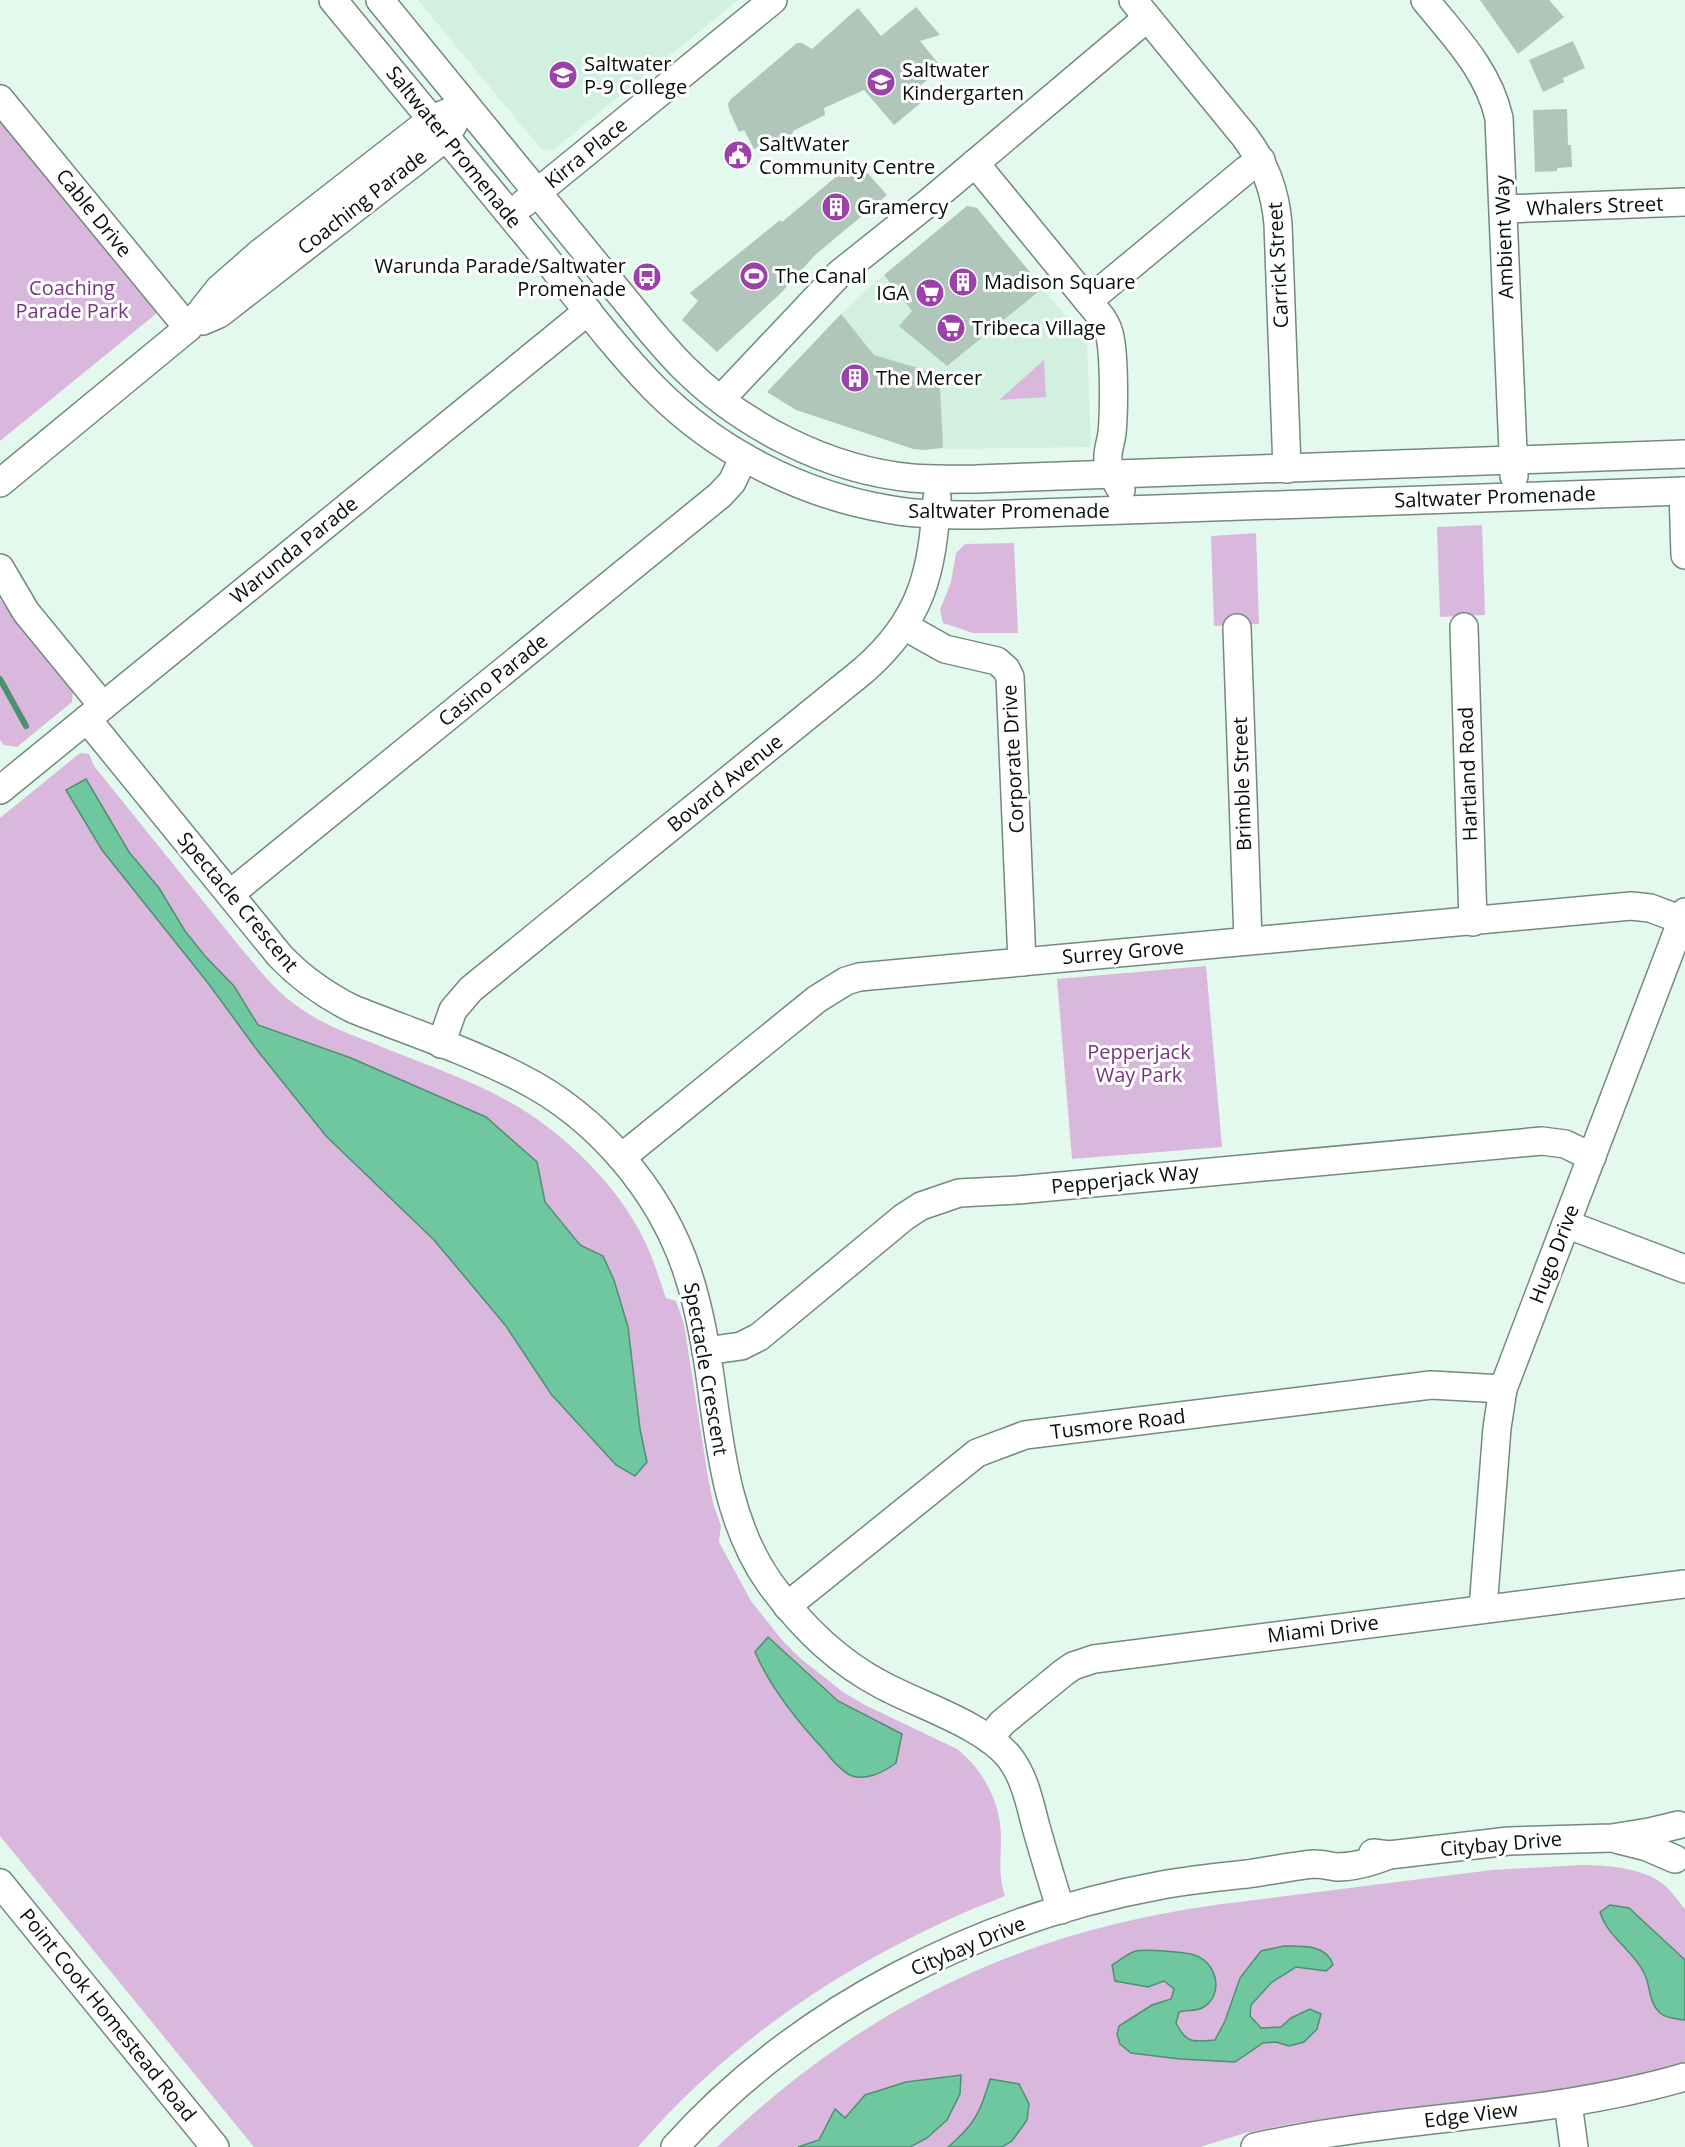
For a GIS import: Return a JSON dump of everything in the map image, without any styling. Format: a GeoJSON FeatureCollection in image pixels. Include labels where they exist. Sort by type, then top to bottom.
{"type":"FeatureCollection","features":[{"type":"Feature","properties":{"kind":"street","name":"Saltwater Promenade"},"geometry":{"type":"LineString","coordinates":[[333,0],[653,387],[703,430],[744,458],[822,494],[878,508],[936,515],[1152,510],[1684,491]]}},
{"type":"Feature","properties":{"kind":"street","name":"Saltwater Promenade"},"geometry":{"type":"LineString","coordinates":[[380,0],[649,329],[683,367],[721,399],[776,435],[815,452],[888,474],[938,479],[1120,475],[1685,454]]}},
{"type":"Feature","properties":{"kind":"street","name":"Kirra Place"},"geometry":{"type":"LineString","coordinates":[[510,215],[773,0]]}},
{"type":"Feature","properties":{"kind":"street","name":"Ambient Way"},"geometry":{"type":"LineString","coordinates":[[1425,0],[1473,58],[1495,102],[1500,134],[1504,209],[1515,497]]}},
{"type":"Feature","properties":{"kind":"street","name":"Carrick Street"},"geometry":{"type":"LineString","coordinates":[[1140,9],[1245,136],[1261,160],[1275,193],[1287,469]]}},
{"type":"Feature","properties":{"kind":"street"},"geometry":{"type":"LineString","coordinates":[[721,399],[839,274],[975,163],[1140,9]]}},
{"type":"Feature","properties":{"kind":"street","name":"Cable Drive"},"geometry":{"type":"LineString","coordinates":[[0,99],[188,328]]}},
{"type":"Feature","properties":{"kind":"street","name":"Coaching Parade"},"geometry":{"type":"LineString","coordinates":[[0,483],[188,328],[219,290],[260,253],[439,128],[466,105]]}},
{"type":"Feature","properties":{"kind":"street"},"geometry":{"type":"LineString","coordinates":[[1088,301],[1261,160]]}},
{"type":"Feature","properties":{"kind":"street"},"geometry":{"type":"LineString","coordinates":[[975,163],[1088,301],[1108,330],[1112,345],[1112,433],[1108,461],[1120,475],[1127,495],[1152,510]]}},
{"type":"Feature","properties":{"kind":"street","name":"Whalers Street"},"geometry":{"type":"LineString","coordinates":[[1504,209],[1685,202]]}},
{"type":"Feature","properties":{"kind":"street","name":"Warunda Parade"},"geometry":{"type":"LineString","coordinates":[[2,785],[95,713],[588,311]]}},
{"type":"Feature","properties":{"kind":"street","name":"Casino Parade"},"geometry":{"type":"LineString","coordinates":[[230,894],[720,495],[732,482],[744,458]]}},
{"type":"Feature","properties":{"kind":"street","name":"Bovard Avenue"},"geometry":{"type":"LineString","coordinates":[[441,1044],[453,1010],[471,989],[864,670],[890,645],[904,626],[920,596],[926,578],[936,515],[938,479]]}},
{"type":"Feature","properties":{"kind":"street"},"geometry":{"type":"LineString","coordinates":[[1684,491],[1685,555]]}},
{"type":"Feature","properties":{"kind":"street","name":"Spectacle Crescent"},"geometry":{"type":"LineString","coordinates":[[0,568],[26,612],[95,713],[230,894],[280,956],[318,990],[353,1010],[497,1066],[539,1088],[577,1115],[622,1158],[651,1196],[676,1243],[687,1270],[695,1294],[706,1351],[731,1502],[758,1565],[809,1632],[842,1660],[860,1672],[989,1739],[1011,1760],[1024,1784],[1060,1910]]}},
{"type":"Feature","properties":{"kind":"street","name":"Corporate Drive"},"geometry":{"type":"LineString","coordinates":[[904,626],[945,650],[997,661],[1006,669],[1010,677],[1022,962]]}},
{"type":"Feature","properties":{"kind":"street","name":"Hartland Road"},"geometry":{"type":"LineString","coordinates":[[1464,627],[1473,922]]}},
{"type":"Feature","properties":{"kind":"street","name":"Brimble Street"},"geometry":{"type":"LineString","coordinates":[[1237,628],[1248,940]]}},
{"type":"Feature","properties":{"kind":"street","name":"Surrey Grove"},"geometry":{"type":"LineString","coordinates":[[622,1158],[817,999],[846,981],[880,974],[1631,906],[1684,916]]}},
{"type":"Feature","properties":{"kind":"street","name":"Hugo Drive"},"geometry":{"type":"LineString","coordinates":[[1483,1610],[1497,1428],[1503,1389],[1684,916]]}},
{"type":"Feature","properties":{"kind":"street","name":"Pepperjack Way"},"geometry":{"type":"LineString","coordinates":[[706,1351],[741,1346],[759,1337],[904,1217],[936,1200],[959,1193],[1018,1190],[1542,1141],[1565,1144],[1592,1157]]}},
{"type":"Feature","properties":{"kind":"street"},"geometry":{"type":"LineString","coordinates":[[1566,1224],[1685,1269]]}},
{"type":"Feature","properties":{"kind":"street","name":"Tusmore Road"},"geometry":{"type":"LineString","coordinates":[[787,1606],[977,1453],[1025,1435],[1431,1385],[1503,1389]]}},
{"type":"Feature","properties":{"kind":"street","name":"Miami Drive"},"geometry":{"type":"LineString","coordinates":[[989,1739],[1023,1706],[1068,1670],[1083,1662],[1114,1656],[1685,1584]]}},
{"type":"Feature","properties":{"kind":"street"},"geometry":{"type":"LineString","coordinates":[[1680,1865],[1671,1842],[1681,1822]]}},
{"type":"Feature","properties":{"kind":"street","name":"Citybay Drive"},"geometry":{"type":"LineString","coordinates":[[675,2147],[745,2080],[795,2041],[861,1997],[907,1970],[952,1949],[1060,1910],[1162,1885],[1316,1864],[1352,1866],[1369,1863],[1389,1855],[1509,1841],[1612,1838],[1649,1832],[1681,1822]]}},
{"type":"Feature","properties":{"kind":"street","name":"Citybay Drive"},"geometry":{"type":"LineString","coordinates":[[1612,1838],[1647,1847],[1680,1865]]}},
{"type":"Feature","properties":{"kind":"street","name":"Point Cook Homestead Road"},"geometry":{"type":"LineString","coordinates":[[0,1883],[215,2147]]}},
{"type":"Feature","properties":{"kind":"street","name":"Edge View"},"geometry":{"type":"LineString","coordinates":[[1255,2147],[1339,2139],[1609,2097],[1685,2077]]}},
{"type":"Feature","properties":{"kind":"street"},"geometry":{"type":"LineString","coordinates":[[1569,2103],[1574,2147]]}},
{"type":"Feature","properties":{"kind":"shaded area","name":"Saltwater P-9 College"},"geometry":{"type":"Polygon","coordinates":[[[418,0],[738,0],[553,150],[541,149],[418,0]]]}},
{"type":"Feature","properties":{"kind":"shaded area","name":"Tribeca Village"},"geometry":{"type":"Polygon","coordinates":[[[967,206],[977,208],[1087,342],[1091,447],[949,449],[932,447],[767,392],[857,298],[967,206]]]}},
{"type":"Feature","properties":{"kind":"shaded area"},"geometry":{"type":"Polygon","coordinates":[[[86,779],[129,852],[159,888],[185,931],[234,986],[258,1025],[351,1058],[486,1117],[537,1162],[545,1202],[580,1245],[603,1256],[614,1280],[628,1327],[640,1429],[647,1462],[635,1476],[616,1465],[551,1394],[506,1326],[434,1240],[326,1136],[257,1050],[208,983],[102,850],[66,790],[86,779]]]}},
{"type":"Feature","properties":{"kind":"shaded area"},"geometry":{"type":"Polygon","coordinates":[[[768,1637],[838,1701],[902,1734],[896,1763],[886,1770],[867,1777],[848,1774],[839,1767],[795,1717],[761,1666],[755,1652],[768,1637]]]}},
{"type":"Feature","properties":{"kind":"shaded area"},"geometry":{"type":"Polygon","coordinates":[[[1610,1905],[1629,1908],[1685,1960],[1685,2020],[1664,2016],[1655,2008],[1646,1978],[1639,1965],[1609,1929],[1600,1912],[1610,1905]]]}},
{"type":"Feature","properties":{"kind":"shaded area"},"geometry":{"type":"Polygon","coordinates":[[[1284,1946],[1306,1946],[1320,1950],[1330,1958],[1333,1965],[1326,1971],[1296,1967],[1272,1982],[1251,2005],[1250,2016],[1261,2028],[1281,2027],[1291,2018],[1310,2009],[1321,2014],[1317,2029],[1304,2042],[1289,2046],[1276,2042],[1263,2043],[1235,2062],[1131,2053],[1120,2044],[1117,2034],[1119,2026],[1152,2005],[1171,1999],[1174,1989],[1164,1981],[1148,1987],[1115,1981],[1112,1965],[1127,1955],[1141,1950],[1186,1953],[1197,1956],[1210,1966],[1214,1973],[1216,1989],[1209,2003],[1197,2010],[1179,2012],[1176,2023],[1187,2038],[1201,2041],[1215,2040],[1225,2021],[1240,1978],[1261,1951],[1284,1946]]]}},
{"type":"Feature","properties":{"kind":"shaded area"},"geometry":{"type":"Polygon","coordinates":[[[961,2075],[960,2094],[947,2120],[927,2138],[910,2147],[798,2147],[819,2140],[835,2109],[845,2118],[865,2095],[906,2082],[961,2075]]]}},
{"type":"Feature","properties":{"kind":"shaded area"},"geometry":{"type":"Polygon","coordinates":[[[990,2079],[1019,2084],[1029,2104],[1027,2120],[1012,2141],[1002,2147],[948,2147],[964,2132],[975,2117],[990,2079]]]}},
{"type":"Feature","properties":{"kind":"green space","name":"Coaching Parade Park"},"geometry":{"type":"Polygon","coordinates":[[[0,111],[162,309],[0,441],[0,111]]]}},
{"type":"Feature","properties":{"kind":"green space"},"geometry":{"type":"Polygon","coordinates":[[[1044,360],[1046,397],[999,400],[1044,360]]]}},
{"type":"Feature","properties":{"kind":"green space"},"geometry":{"type":"Polygon","coordinates":[[[1482,525],[1485,615],[1440,617],[1437,527],[1482,525]]]}},
{"type":"Feature","properties":{"kind":"green space"},"geometry":{"type":"Polygon","coordinates":[[[1256,533],[1259,624],[1214,626],[1211,536],[1256,533]]]}},
{"type":"Feature","properties":{"kind":"green space"},"geometry":{"type":"Polygon","coordinates":[[[1014,543],[1018,633],[973,633],[943,623],[940,610],[951,582],[956,553],[965,544],[1014,543]]]}},
{"type":"Feature","properties":{"kind":"green space"},"geometry":{"type":"Polygon","coordinates":[[[0,599],[73,690],[72,702],[17,747],[4,745],[0,740],[0,599]]]}},
{"type":"Feature","properties":{"kind":"green space"},"geometry":{"type":"Polygon","coordinates":[[[80,753],[89,754],[94,766],[240,947],[265,977],[286,997],[330,1026],[466,1080],[520,1108],[554,1132],[602,1178],[629,1212],[643,1238],[666,1298],[676,1301],[684,1324],[713,1503],[721,1526],[719,1542],[751,1601],[782,1640],[800,1658],[843,1692],[957,1749],[975,1766],[994,1799],[1000,1824],[1001,1874],[1005,1896],[902,1942],[853,1969],[806,1999],[717,2067],[638,2147],[254,2147],[0,1836],[0,818],[80,753]]]}},
{"type":"Feature","properties":{"kind":"green space","name":"Pepperjack Way Park"},"geometry":{"type":"Polygon","coordinates":[[[1206,966],[1222,1147],[1072,1159],[1057,979],[1206,966]]]}},
{"type":"Feature","properties":{"kind":"green space"},"geometry":{"type":"Polygon","coordinates":[[[1582,1865],[1613,1867],[1645,1874],[1666,1887],[1685,1909],[1685,2062],[1627,2078],[1581,2087],[1296,2123],[1245,2133],[1200,2147],[717,2147],[772,2098],[828,2054],[886,2017],[946,1984],[1009,1957],[1074,1935],[1143,1918],[1215,1905],[1492,1870],[1582,1865]]]}},
{"type":"Feature","properties":{"kind":"building"},"geometry":{"type":"Polygon","coordinates":[[[1480,0],[1549,0],[1564,17],[1518,54],[1480,0]]]}},
{"type":"Feature","properties":{"kind":"building"},"geometry":{"type":"Polygon","coordinates":[[[916,7],[940,35],[920,41],[942,68],[921,85],[928,97],[894,125],[864,90],[824,108],[825,115],[793,131],[791,144],[774,147],[771,141],[754,149],[744,130],[739,132],[729,110],[730,100],[797,43],[802,43],[812,49],[858,8],[881,36],[916,7]]]}},
{"type":"Feature","properties":{"kind":"building"},"geometry":{"type":"Polygon","coordinates":[[[1573,41],[1585,68],[1563,78],[1564,82],[1543,92],[1529,60],[1573,41]]]}},
{"type":"Feature","properties":{"kind":"building"},"geometry":{"type":"Polygon","coordinates":[[[1567,109],[1568,145],[1571,145],[1572,167],[1557,168],[1557,171],[1535,172],[1533,110],[1567,109]]]}},
{"type":"Feature","properties":{"kind":"building","name":"The Canal"},"geometry":{"type":"Polygon","coordinates":[[[856,160],[887,195],[815,255],[781,293],[717,352],[682,320],[698,301],[690,293],[780,220],[782,222],[856,160]]]}},
{"type":"Feature","properties":{"kind":"building","name":"Madison Square"},"geometry":{"type":"Polygon","coordinates":[[[967,206],[977,208],[1043,288],[947,366],[899,326],[912,311],[884,275],[967,206]]]}},
{"type":"Feature","properties":{"kind":"building","name":"The Mercer"},"geometry":{"type":"Polygon","coordinates":[[[841,314],[874,355],[938,374],[931,379],[940,388],[943,448],[913,449],[796,410],[767,392],[841,314]]]}},
{"type":"Feature","properties":{"kind":"waterway"},"geometry":{"type":"LineString","coordinates":[[0,679],[26,726]]}},
{"type":"Feature","properties":{"kind":"place","name":"Saltwater P-9 College"},"geometry":{"type":"Point","coordinates":[563,75]}},
{"type":"Feature","properties":{"kind":"place","name":"Saltwater Kindergarten"},"geometry":{"type":"Point","coordinates":[881,82]}},
{"type":"Feature","properties":{"kind":"place","name":"SaltWater Community Centre"},"geometry":{"type":"Point","coordinates":[738,155]}},
{"type":"Feature","properties":{"kind":"place","name":"Gramercy"},"geometry":{"type":"Point","coordinates":[836,207]}},
{"type":"Feature","properties":{"kind":"place","name":"The Canal"},"geometry":{"type":"Point","coordinates":[754,276]}},
{"type":"Feature","properties":{"kind":"place","name":"Warunda Parade/Saltwater Promenade"},"geometry":{"type":"Point","coordinates":[647,277]}},
{"type":"Feature","properties":{"kind":"place","name":"Madison Square"},"geometry":{"type":"Point","coordinates":[963,282]}},
{"type":"Feature","properties":{"kind":"place","name":"IGA"},"geometry":{"type":"Point","coordinates":[930,293]}},
{"type":"Feature","properties":{"kind":"place","name":"Tribeca Village"},"geometry":{"type":"Point","coordinates":[951,328]}},
{"type":"Feature","properties":{"kind":"place","name":"The Mercer"},"geometry":{"type":"Point","coordinates":[855,378]}}]}
